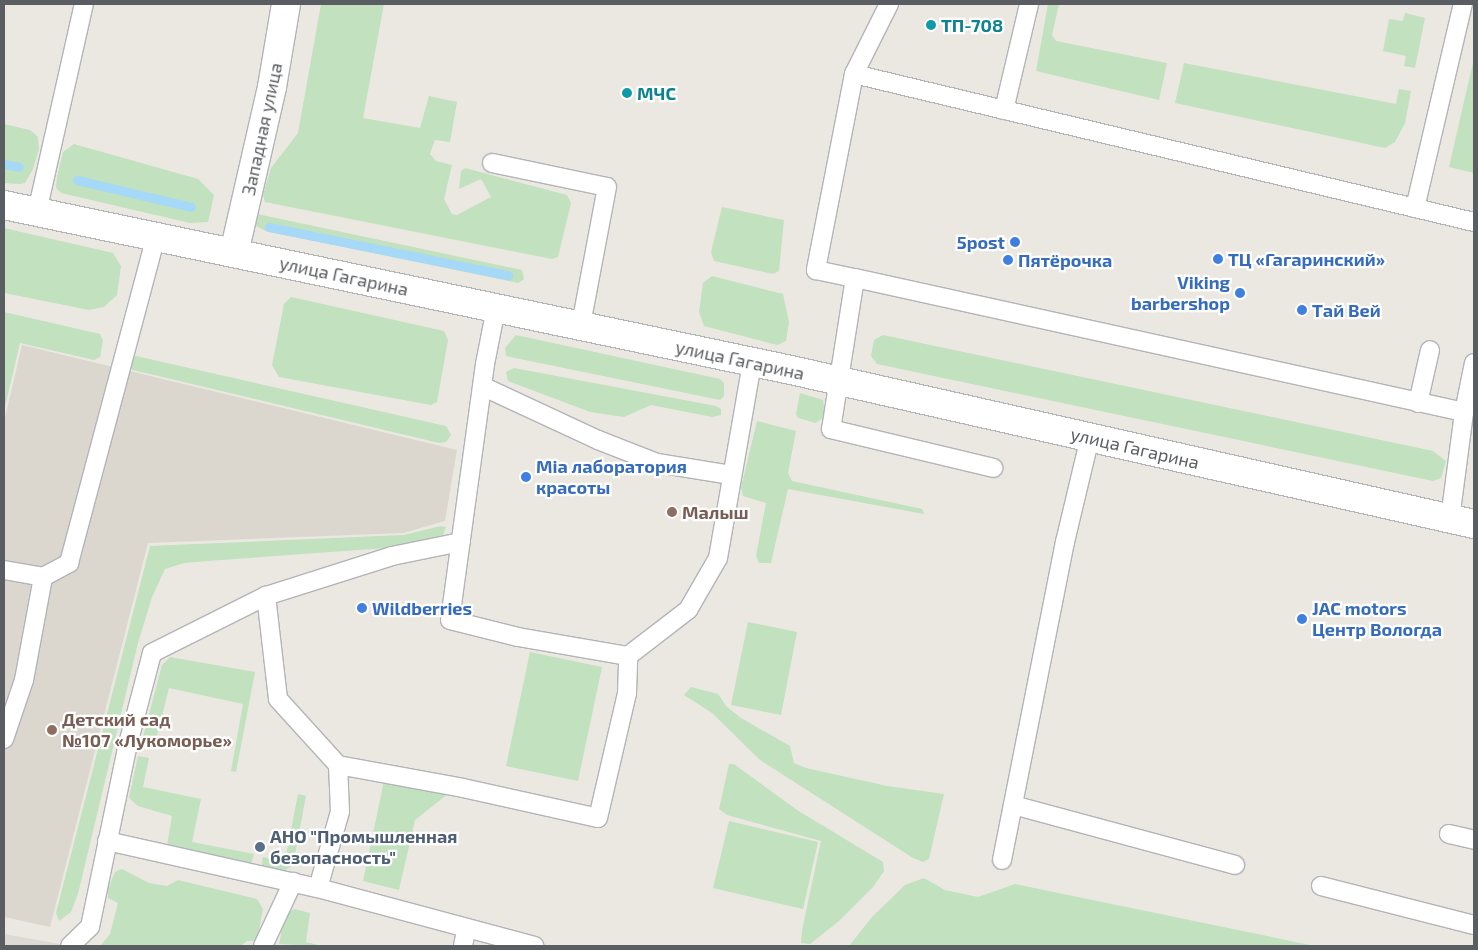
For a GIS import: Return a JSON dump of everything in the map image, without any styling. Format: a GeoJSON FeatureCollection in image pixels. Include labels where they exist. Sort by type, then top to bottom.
{"type":"FeatureCollection","features":[{"type":"Feature","properties":{"kind":"street","name":"Западная улица"},"geometry":{"type":"LineString","coordinates":[[234,253],[286,4]]}},
{"type":"Feature","properties":{"kind":"street","name":"улица Гагарина"},"geometry":{"type":"LineString","coordinates":[[4,205],[841,381],[1462,521]]}},
{"type":"Feature","properties":{"kind":"lane"},"geometry":{"type":"LineString","coordinates":[[37,212],[84,4]]}},
{"type":"Feature","properties":{"kind":"lane"},"geometry":{"type":"LineString","coordinates":[[889,4],[854,74],[816,270],[1464,412]]}},
{"type":"Feature","properties":{"kind":"lane"},"geometry":{"type":"LineString","coordinates":[[1004,110],[1029,4]]}},
{"type":"Feature","properties":{"kind":"lane"},"geometry":{"type":"LineString","coordinates":[[1415,208],[1462,4]]}},
{"type":"Feature","properties":{"kind":"lane"},"geometry":{"type":"LineString","coordinates":[[854,74],[1474,222]]}},
{"type":"Feature","properties":{"kind":"lane"},"geometry":{"type":"LineString","coordinates":[[492,162],[607,187],[580,325]]}},
{"type":"Feature","properties":{"kind":"lane"},"geometry":{"type":"LineString","coordinates":[[4,570],[43,577],[69,563],[156,236]]}},
{"type":"Feature","properties":{"kind":"lane"},"geometry":{"type":"LineString","coordinates":[[855,278],[841,381],[831,429],[993,468]]}},
{"type":"Feature","properties":{"kind":"lane"},"geometry":{"type":"LineString","coordinates":[[496,308],[450,620],[518,637],[628,656],[688,610],[718,558],[752,363]]}},
{"type":"Feature","properties":{"kind":"lane"},"geometry":{"type":"LineString","coordinates":[[1418,403],[1430,350]]}},
{"type":"Feature","properties":{"kind":"lane"},"geometry":{"type":"LineString","coordinates":[[1462,521],[1464,412],[1474,363]]}},
{"type":"Feature","properties":{"kind":"lane"},"geometry":{"type":"LineString","coordinates":[[484,387],[598,440],[657,463],[731,475]]}},
{"type":"Feature","properties":{"kind":"lane"},"geometry":{"type":"LineString","coordinates":[[1002,860],[1065,542],[1090,437]]}},
{"type":"Feature","properties":{"kind":"lane"},"geometry":{"type":"LineString","coordinates":[[70,946],[90,926],[128,744],[152,653],[266,596],[392,556],[462,542]]}},
{"type":"Feature","properties":{"kind":"lane"},"geometry":{"type":"LineString","coordinates":[[4,739],[24,680],[43,577]]}},
{"type":"Feature","properties":{"kind":"lane"},"geometry":{"type":"LineString","coordinates":[[266,596],[278,698],[338,765],[463,788],[598,818],[627,694],[628,656]]}},
{"type":"Feature","properties":{"kind":"lane"},"geometry":{"type":"LineString","coordinates":[[318,888],[340,812],[338,765]]}},
{"type":"Feature","properties":{"kind":"lane"},"geometry":{"type":"LineString","coordinates":[[1012,805],[1235,865]]}},
{"type":"Feature","properties":{"kind":"lane"},"geometry":{"type":"LineString","coordinates":[[1448,834],[1474,840]]}},
{"type":"Feature","properties":{"kind":"lane"},"geometry":{"type":"LineString","coordinates":[[108,841],[318,888],[464,938],[534,946]]}},
{"type":"Feature","properties":{"kind":"lane"},"geometry":{"type":"LineString","coordinates":[[263,946],[293,882]]}},
{"type":"Feature","properties":{"kind":"lane"},"geometry":{"type":"LineString","coordinates":[[1321,886],[1474,925]]}},
{"type":"Feature","properties":{"kind":"shaded area","name":"Детский сад №107 «Лукоморье»"},"geometry":{"type":"Polygon","coordinates":[[[22,345],[457,450],[445,521],[403,533],[148,543],[50,927],[4,917],[4,422],[22,345]]]}},
{"type":"Feature","properties":{"kind":"shaded area"},"geometry":{"type":"Polygon","coordinates":[[[4,934],[71,946],[4,946],[4,934]]]}},
{"type":"Feature","properties":{"kind":"green space"},"geometry":{"type":"Polygon","coordinates":[[[321,4],[384,4],[363,118],[420,128],[429,96],[457,102],[450,142],[435,140],[430,154],[436,161],[452,165],[444,199],[452,214],[457,215],[491,197],[481,179],[459,189],[461,171],[465,168],[567,195],[571,203],[558,257],[552,259],[265,202],[263,195],[271,168],[298,133],[321,4]]]}},
{"type":"Feature","properties":{"kind":"green space"},"geometry":{"type":"Polygon","coordinates":[[[1048,4],[1059,4],[1052,35],[1056,41],[1167,63],[1159,100],[1036,71],[1048,4]]]}},
{"type":"Feature","properties":{"kind":"green space"},"geometry":{"type":"Polygon","coordinates":[[[1405,13],[1425,18],[1415,68],[1404,66],[1406,56],[1383,51],[1389,19],[1403,21],[1405,13]]]}},
{"type":"Feature","properties":{"kind":"green space"},"geometry":{"type":"Polygon","coordinates":[[[1474,58],[1474,173],[1449,167],[1474,58]]]}},
{"type":"Feature","properties":{"kind":"green space"},"geometry":{"type":"Polygon","coordinates":[[[1184,63],[1396,104],[1399,89],[1411,91],[1405,123],[1395,142],[1385,148],[1175,103],[1184,63]]]}},
{"type":"Feature","properties":{"kind":"green space"},"geometry":{"type":"Polygon","coordinates":[[[4,124],[30,130],[38,137],[39,149],[33,169],[25,183],[4,183],[4,124]]]}},
{"type":"Feature","properties":{"kind":"green space"},"geometry":{"type":"Polygon","coordinates":[[[74,144],[198,179],[214,195],[208,222],[190,223],[61,193],[56,188],[63,152],[74,144]]]}},
{"type":"Feature","properties":{"kind":"green space"},"geometry":{"type":"Polygon","coordinates":[[[722,207],[784,220],[779,271],[773,274],[714,261],[711,252],[722,207]]]}},
{"type":"Feature","properties":{"kind":"green space"},"geometry":{"type":"Polygon","coordinates":[[[257,214],[522,270],[524,279],[518,283],[266,231],[254,225],[257,214]]]}},
{"type":"Feature","properties":{"kind":"green space"},"geometry":{"type":"Polygon","coordinates":[[[4,228],[113,253],[121,266],[117,295],[104,307],[89,310],[4,293],[4,228]]]}},
{"type":"Feature","properties":{"kind":"green space"},"geometry":{"type":"Polygon","coordinates":[[[712,276],[783,294],[789,322],[786,341],[777,345],[704,326],[699,312],[703,283],[712,276]]]}},
{"type":"Feature","properties":{"kind":"green space"},"geometry":{"type":"Polygon","coordinates":[[[291,297],[444,331],[448,340],[437,402],[431,405],[279,377],[272,365],[284,304],[291,297]]]}},
{"type":"Feature","properties":{"kind":"green space"},"geometry":{"type":"Polygon","coordinates":[[[4,312],[100,334],[103,340],[100,357],[94,360],[20,343],[4,411],[4,312]]]}},
{"type":"Feature","properties":{"kind":"green space"},"geometry":{"type":"Polygon","coordinates":[[[516,335],[720,379],[724,383],[724,396],[720,400],[506,356],[505,348],[516,335]]]}},
{"type":"Feature","properties":{"kind":"green space"},"geometry":{"type":"Polygon","coordinates":[[[883,335],[1433,451],[1446,461],[1441,478],[1433,481],[877,364],[871,356],[874,340],[883,335]]]}},
{"type":"Feature","properties":{"kind":"green space"},"geometry":{"type":"Polygon","coordinates":[[[136,356],[446,426],[451,435],[446,442],[439,443],[133,370],[130,368],[131,358],[136,356]]]}},
{"type":"Feature","properties":{"kind":"green space"},"geometry":{"type":"Polygon","coordinates":[[[514,368],[716,406],[721,409],[721,415],[712,417],[651,405],[624,417],[590,412],[508,381],[506,372],[514,368]]]}},
{"type":"Feature","properties":{"kind":"green space"},"geometry":{"type":"Polygon","coordinates":[[[800,393],[823,400],[825,416],[816,423],[798,418],[796,414],[800,393]]]}},
{"type":"Feature","properties":{"kind":"green space"},"geometry":{"type":"Polygon","coordinates":[[[757,421],[796,431],[788,473],[792,481],[922,509],[924,514],[788,489],[771,563],[759,563],[756,556],[766,503],[743,496],[741,488],[757,421]]]}},
{"type":"Feature","properties":{"kind":"green space"},"geometry":{"type":"Polygon","coordinates":[[[441,526],[446,527],[443,535],[387,548],[184,563],[165,569],[152,597],[138,643],[78,894],[71,912],[59,921],[56,913],[150,546],[404,535],[441,526]]]}},
{"type":"Feature","properties":{"kind":"green space"},"geometry":{"type":"Polygon","coordinates":[[[748,622],[797,632],[781,715],[731,705],[748,622]]]}},
{"type":"Feature","properties":{"kind":"green space"},"geometry":{"type":"Polygon","coordinates":[[[530,652],[602,667],[578,781],[506,766],[530,652]]]}},
{"type":"Feature","properties":{"kind":"green space"},"geometry":{"type":"Polygon","coordinates":[[[170,657],[255,672],[236,772],[231,771],[243,704],[169,688],[156,740],[143,737],[162,665],[170,657]]]}},
{"type":"Feature","properties":{"kind":"green space"},"geometry":{"type":"Polygon","coordinates":[[[691,687],[718,694],[726,706],[741,718],[790,746],[794,763],[806,768],[887,786],[944,794],[929,859],[923,862],[913,858],[760,760],[712,713],[684,695],[691,687]]]}},
{"type":"Feature","properties":{"kind":"green space"},"geometry":{"type":"Polygon","coordinates":[[[138,756],[149,758],[143,787],[201,799],[192,842],[254,854],[251,865],[167,846],[172,816],[138,806],[129,798],[138,756]]]}},
{"type":"Feature","properties":{"kind":"green space"},"geometry":{"type":"Polygon","coordinates":[[[729,764],[734,764],[797,810],[883,862],[884,871],[873,887],[839,921],[810,944],[801,943],[802,930],[821,841],[727,815],[719,809],[729,764]]]}},
{"type":"Feature","properties":{"kind":"green space"},"geometry":{"type":"Polygon","coordinates":[[[384,781],[449,793],[415,820],[399,890],[363,881],[384,781]]]}},
{"type":"Feature","properties":{"kind":"green space"},"geometry":{"type":"Polygon","coordinates":[[[298,794],[306,796],[293,865],[284,871],[261,867],[263,857],[285,861],[298,794]]]}},
{"type":"Feature","properties":{"kind":"green space"},"geometry":{"type":"Polygon","coordinates":[[[729,821],[818,842],[803,909],[713,888],[729,821]]]}},
{"type":"Feature","properties":{"kind":"green space"},"geometry":{"type":"Polygon","coordinates":[[[122,869],[149,883],[167,886],[178,880],[257,899],[263,909],[257,941],[247,941],[241,946],[100,946],[110,934],[118,903],[108,898],[108,889],[115,872],[122,869]]]}},
{"type":"Feature","properties":{"kind":"green space"},"geometry":{"type":"Polygon","coordinates":[[[924,878],[945,890],[978,897],[1015,884],[1315,946],[849,946],[872,917],[905,885],[924,878]]]}},
{"type":"Feature","properties":{"kind":"green space"},"geometry":{"type":"Polygon","coordinates":[[[294,909],[310,913],[306,942],[322,946],[279,944],[285,915],[294,909]]]}},
{"type":"Feature","properties":{"kind":"waterway"},"geometry":{"type":"LineString","coordinates":[[4,164],[19,167]]}},
{"type":"Feature","properties":{"kind":"waterway"},"geometry":{"type":"LineString","coordinates":[[77,180],[191,207]]}},
{"type":"Feature","properties":{"kind":"waterway"},"geometry":{"type":"LineString","coordinates":[[269,227],[508,275]]}},
{"type":"Feature","properties":{"kind":"place","name":"ТП-708"},"geometry":{"type":"Point","coordinates":[931,25]}},
{"type":"Feature","properties":{"kind":"place","name":"МЧС"},"geometry":{"type":"Point","coordinates":[627,93]}},
{"type":"Feature","properties":{"kind":"place","name":"5post"},"geometry":{"type":"Point","coordinates":[1015,242]}},
{"type":"Feature","properties":{"kind":"place","name":"ТЦ «Гагаринский»"},"geometry":{"type":"Point","coordinates":[1218,259]}},
{"type":"Feature","properties":{"kind":"place","name":"Пятёрочка"},"geometry":{"type":"Point","coordinates":[1008,260]}},
{"type":"Feature","properties":{"kind":"place","name":"Viking barbershop"},"geometry":{"type":"Point","coordinates":[1240,293]}},
{"type":"Feature","properties":{"kind":"place","name":"Тай Вей"},"geometry":{"type":"Point","coordinates":[1302,310]}},
{"type":"Feature","properties":{"kind":"place","name":"Mia лаборатория красоты"},"geometry":{"type":"Point","coordinates":[526,477]}},
{"type":"Feature","properties":{"kind":"place","name":"Малыш"},"geometry":{"type":"Point","coordinates":[672,512]}},
{"type":"Feature","properties":{"kind":"place","name":"Wildberries"},"geometry":{"type":"Point","coordinates":[362,608]}},
{"type":"Feature","properties":{"kind":"place","name":"JAC motors Центр Вологда"},"geometry":{"type":"Point","coordinates":[1302,619]}},
{"type":"Feature","properties":{"kind":"place","name":"Детский сад №107 «Лукоморье»"},"geometry":{"type":"Point","coordinates":[52,730]}},
{"type":"Feature","properties":{"kind":"place","name":"АНО \"Промышленная безопасность\""},"geometry":{"type":"Point","coordinates":[260,847]}}]}
